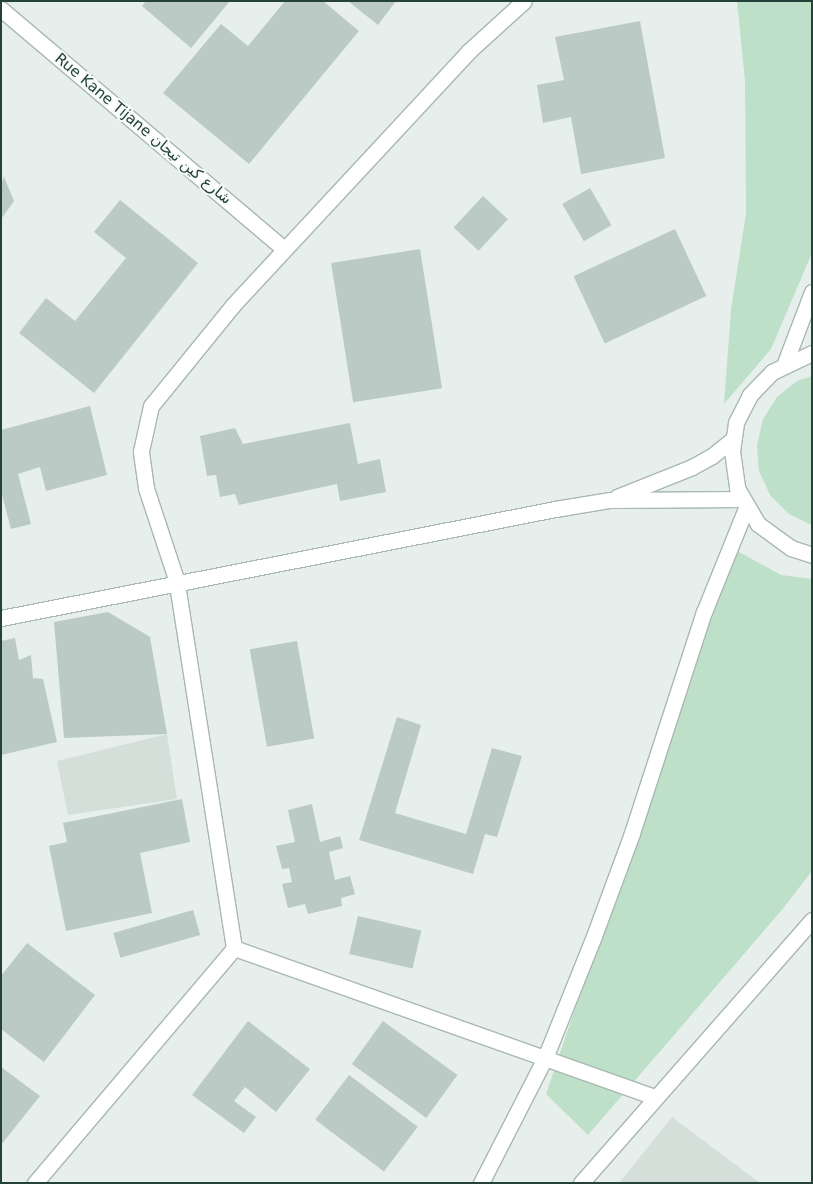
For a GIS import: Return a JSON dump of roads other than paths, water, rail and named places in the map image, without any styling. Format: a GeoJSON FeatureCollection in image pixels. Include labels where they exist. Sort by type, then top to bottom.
{"type":"FeatureCollection","features":[{"type":"Feature","properties":{"kind":"street"},"geometry":{"type":"LineString","coordinates":[[34,1183],[234,948],[177,582],[146,488],[141,451],[151,406],[233,305],[284,249],[469,51],[524,1]]}},
{"type":"Feature","properties":{"kind":"street","name":"Rue Kane Tijane شارع كين تيجان"},"geometry":{"type":"LineString","coordinates":[[1,9],[284,249]]}},
{"type":"Feature","properties":{"kind":"street"},"geometry":{"type":"LineString","coordinates":[[785,363],[812,292]]}},
{"type":"Feature","properties":{"kind":"street"},"geometry":{"type":"LineString","coordinates":[[812,353],[785,363],[750,395],[742,408],[733,439],[734,476],[744,503],[774,538],[812,555]]}},
{"type":"Feature","properties":{"kind":"street"},"geometry":{"type":"LineString","coordinates":[[1,618],[177,582],[610,500],[692,467],[712,456],[733,439]]}},
{"type":"Feature","properties":{"kind":"street"},"geometry":{"type":"LineString","coordinates":[[610,500],[744,503]]}},
{"type":"Feature","properties":{"kind":"street"},"geometry":{"type":"LineString","coordinates":[[481,1183],[545,1058],[613,887],[704,612],[744,503]]}},
{"type":"Feature","properties":{"kind":"street"},"geometry":{"type":"LineString","coordinates":[[581,1183],[654,1097],[789,949],[812,920]]}},
{"type":"Feature","properties":{"kind":"street"},"geometry":{"type":"LineString","coordinates":[[234,948],[654,1097]]}}]}
